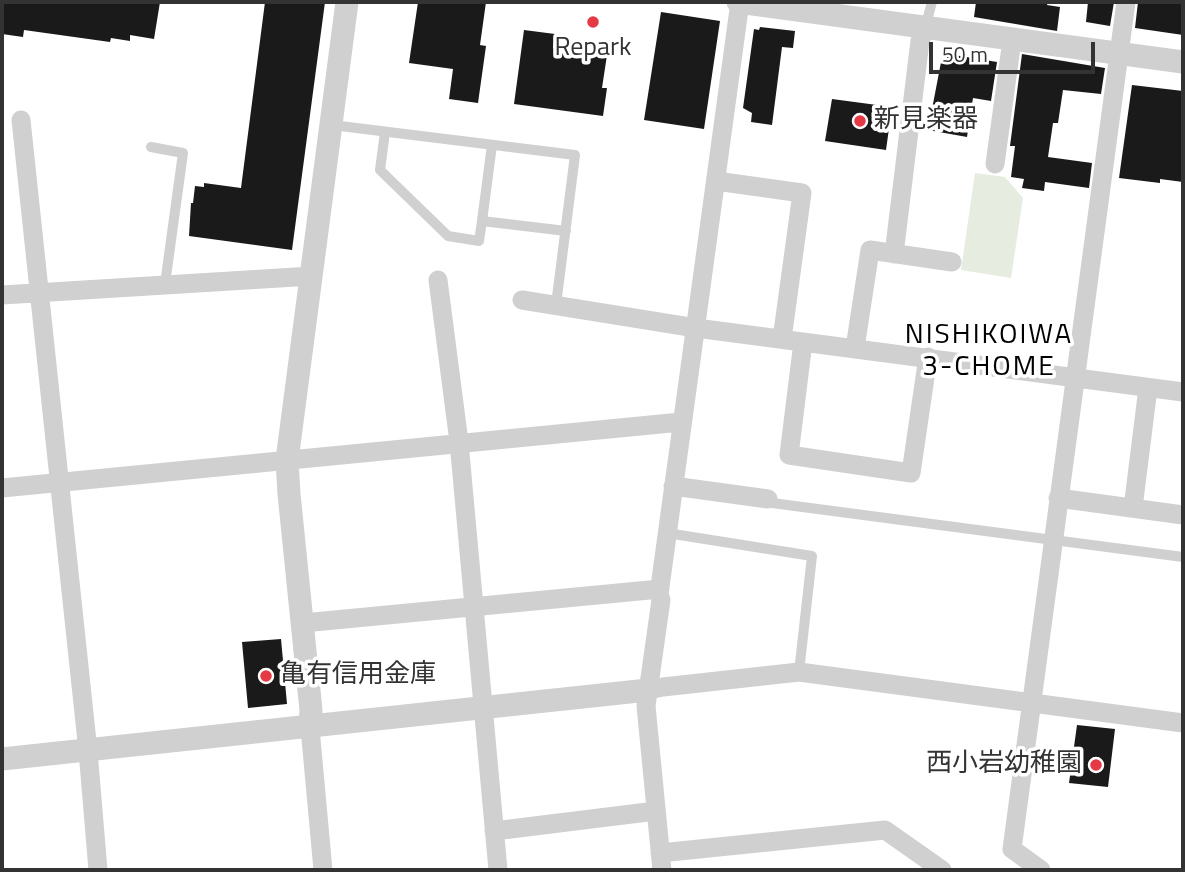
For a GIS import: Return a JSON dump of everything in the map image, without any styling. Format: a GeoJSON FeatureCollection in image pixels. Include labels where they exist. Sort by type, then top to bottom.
{"type":"FeatureCollection","features":[{"type":"Feature","properties":{"kind":"street"},"geometry":{"type":"LineString","coordinates":[[323,870],[287,460],[347,2]]}},
{"type":"Feature","properties":{"kind":"street"},"geometry":{"type":"LineString","coordinates":[[942,870],[885,830],[661,862],[646,706],[681,422],[739,2],[1183,62]]}},
{"type":"Feature","properties":{"kind":"street"},"geometry":{"type":"LineString","coordinates":[[1039,870],[1012,849],[1126,2]]}},
{"type":"Feature","properties":{"kind":"street"},"geometry":{"type":"LineString","coordinates":[[894,254],[920,41],[925,29]]}},
{"type":"Feature","properties":{"kind":"street"},"geometry":{"type":"LineString","coordinates":[[995,164],[1012,40]]}},
{"type":"Feature","properties":{"kind":"street"},"geometry":{"type":"LineString","coordinates":[[22,120],[98,870]]}},
{"type":"Feature","properties":{"kind":"street"},"geometry":{"type":"LineString","coordinates":[[716,181],[802,193],[782,339]]}},
{"type":"Feature","properties":{"kind":"street"},"geometry":{"type":"LineString","coordinates":[[855,348],[870,250],[951,262]]}},
{"type":"Feature","properties":{"kind":"street"},"geometry":{"type":"LineString","coordinates":[[2,295],[312,276]]}},
{"type":"Feature","properties":{"kind":"street"},"geometry":{"type":"LineString","coordinates":[[438,280],[458,442],[498,870]]}},
{"type":"Feature","properties":{"kind":"street"},"geometry":{"type":"LineString","coordinates":[[522,300],[696,328],[1183,392]]}},
{"type":"Feature","properties":{"kind":"street"},"geometry":{"type":"LineString","coordinates":[[803,342],[789,455],[911,472],[928,357]]}},
{"type":"Feature","properties":{"kind":"street"},"geometry":{"type":"LineString","coordinates":[[1133,508],[1149,388]]}},
{"type":"Feature","properties":{"kind":"street"},"geometry":{"type":"LineString","coordinates":[[2,488],[681,422]]}},
{"type":"Feature","properties":{"kind":"street"},"geometry":{"type":"LineString","coordinates":[[673,486],[768,499]]}},
{"type":"Feature","properties":{"kind":"street"},"geometry":{"type":"LineString","coordinates":[[1058,498],[1183,516]]}},
{"type":"Feature","properties":{"kind":"street"},"geometry":{"type":"LineString","coordinates":[[303,623],[660,589]]}},
{"type":"Feature","properties":{"kind":"street"},"geometry":{"type":"LineString","coordinates":[[2,759],[310,728],[799,672],[1183,719]]}},
{"type":"Feature","properties":{"kind":"street"},"geometry":{"type":"LineString","coordinates":[[494,831],[656,811]]}},
{"type":"Feature","properties":{"kind":"lane"},"geometry":{"type":"LineString","coordinates":[[925,29],[932,2]]}},
{"type":"Feature","properties":{"kind":"lane"},"geometry":{"type":"LineString","coordinates":[[331,125],[575,155],[556,305]]}},
{"type":"Feature","properties":{"kind":"lane"},"geometry":{"type":"LineString","coordinates":[[385,132],[380,170],[448,236],[479,241],[492,145]]}},
{"type":"Feature","properties":{"kind":"lane"},"geometry":{"type":"LineString","coordinates":[[151,147],[183,153],[165,284]]}},
{"type":"Feature","properties":{"kind":"lane"},"geometry":{"type":"LineString","coordinates":[[482,221],[566,231]]}},
{"type":"Feature","properties":{"kind":"lane"},"geometry":{"type":"LineString","coordinates":[[768,499],[772,503],[1183,557]]}},
{"type":"Feature","properties":{"kind":"lane"},"geometry":{"type":"LineString","coordinates":[[667,533],[812,556],[799,672]]}},
{"type":"Feature","properties":{"kind":"shaded area"},"geometry":{"type":"Polygon","coordinates":[[[975,173],[1005,177],[1023,198],[1011,278],[961,270],[975,173]]]}},
{"type":"Feature","properties":{"kind":"building"},"geometry":{"type":"Polygon","coordinates":[[[2,2],[160,2],[154,39],[130,35],[130,41],[111,38],[110,42],[24,30],[23,37],[2,34],[2,2]]]}},
{"type":"Feature","properties":{"kind":"building"},"geometry":{"type":"Polygon","coordinates":[[[265,2],[325,2],[292,250],[189,236],[195,186],[204,187],[204,183],[241,188],[265,2]]]}},
{"type":"Feature","properties":{"kind":"building"},"geometry":{"type":"Polygon","coordinates":[[[418,2],[486,2],[480,45],[486,46],[478,103],[449,99],[453,69],[409,63],[418,2]]]}},
{"type":"Feature","properties":{"kind":"building"},"geometry":{"type":"Polygon","coordinates":[[[976,2],[1048,2],[1047,5],[1060,7],[1057,31],[974,17],[976,2]]]}},
{"type":"Feature","properties":{"kind":"building"},"geometry":{"type":"Polygon","coordinates":[[[1088,2],[1114,2],[1110,26],[1086,22],[1088,2]]]}},
{"type":"Feature","properties":{"kind":"building"},"geometry":{"type":"Polygon","coordinates":[[[1138,2],[1183,2],[1183,35],[1135,28],[1138,2]]]}},
{"type":"Feature","properties":{"kind":"building"},"geometry":{"type":"Polygon","coordinates":[[[661,12],[720,21],[704,129],[644,120],[661,12]]]}},
{"type":"Feature","properties":{"kind":"building"},"geometry":{"type":"Polygon","coordinates":[[[760,27],[795,31],[793,48],[782,47],[772,125],[751,122],[752,113],[743,108],[754,29],[759,30],[760,27]]]}},
{"type":"Feature","properties":{"kind":"building"},"geometry":{"type":"Polygon","coordinates":[[[524,30],[555,34],[553,48],[607,55],[602,88],[607,88],[603,116],[514,104],[524,30]]]}},
{"type":"Feature","properties":{"kind":"building"},"geometry":{"type":"Polygon","coordinates":[[[948,54],[997,62],[991,101],[973,98],[967,137],[928,130],[942,57],[947,58],[948,54]]]}},
{"type":"Feature","properties":{"kind":"building"},"geometry":{"type":"Polygon","coordinates":[[[1022,54],[1105,68],[1101,94],[1063,90],[1058,123],[1053,123],[1048,157],[1092,163],[1089,188],[1045,182],[1044,191],[1022,188],[1024,179],[1011,177],[1015,146],[1010,146],[1022,54]]]}},
{"type":"Feature","properties":{"kind":"building"},"geometry":{"type":"Polygon","coordinates":[[[1132,85],[1183,91],[1183,182],[1160,179],[1160,183],[1119,178],[1132,85]]]}},
{"type":"Feature","properties":{"kind":"building"},"geometry":{"type":"Polygon","coordinates":[[[832,99],[892,107],[886,150],[825,141],[832,99]]]}},
{"type":"Feature","properties":{"kind":"building"},"geometry":{"type":"Polygon","coordinates":[[[281,639],[287,704],[248,708],[242,642],[281,639]]]}},
{"type":"Feature","properties":{"kind":"building"},"geometry":{"type":"Polygon","coordinates":[[[1077,725],[1115,729],[1108,787],[1069,783],[1077,725]]]}},
{"type":"Feature","properties":{"kind":"place","name":"Repark"},"geometry":{"type":"Point","coordinates":[593,22]}},
{"type":"Feature","properties":{"kind":"place","name":"新見楽器"},"geometry":{"type":"Point","coordinates":[860,121]}},
{"type":"Feature","properties":{"kind":"place","name":"亀有信用金庫"},"geometry":{"type":"Point","coordinates":[266,676]}},
{"type":"Feature","properties":{"kind":"place","name":"西小岩幼稚園"},"geometry":{"type":"Point","coordinates":[1096,765]}},
{"type":"Feature","properties":{"kind":"district","name":"NISHIKOIWA 3-CHOME"},"geometry":{"type":"Point","coordinates":[989,352]}}]}
